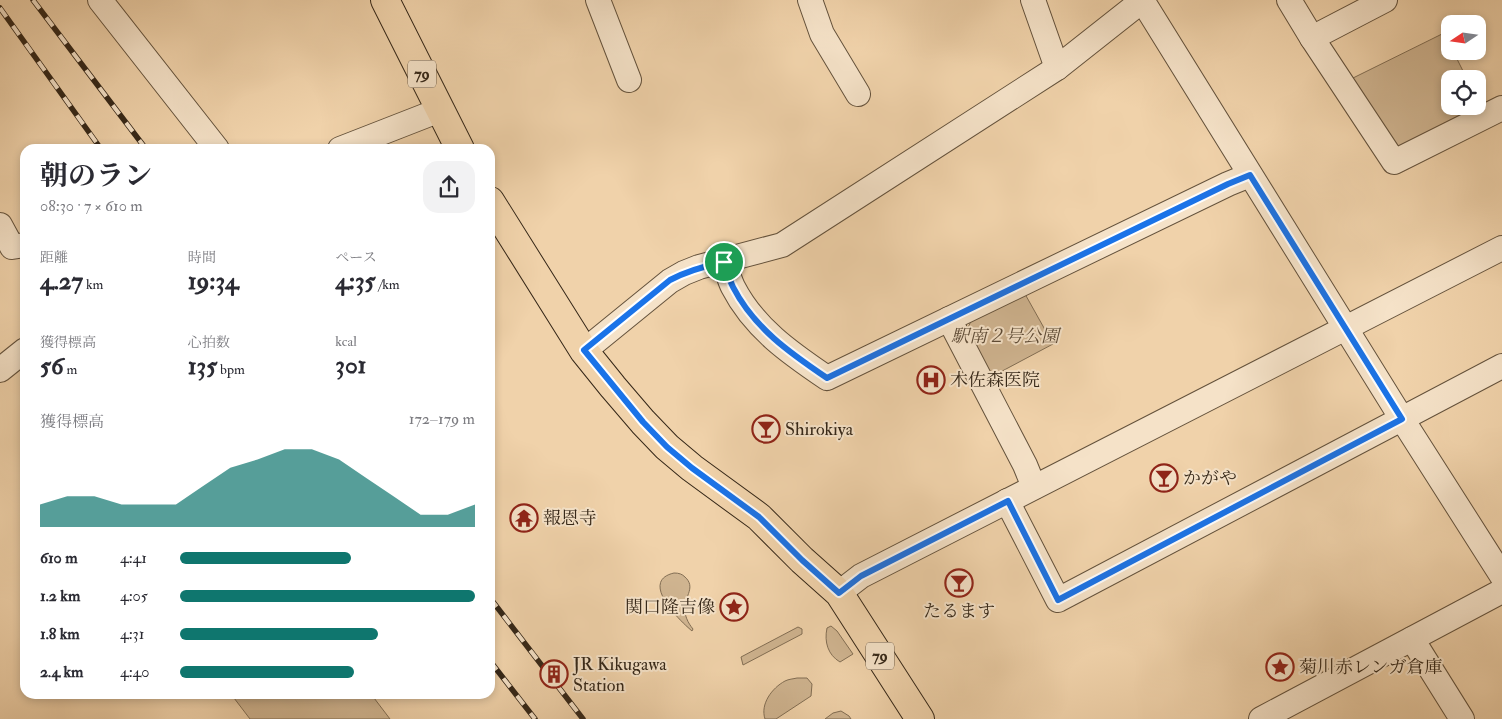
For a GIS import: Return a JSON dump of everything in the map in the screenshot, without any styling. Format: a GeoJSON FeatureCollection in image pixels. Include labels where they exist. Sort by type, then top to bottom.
{"type":"FeatureCollection","features":[{"type":"Feature","properties":{"kind":"main road","name":"79"},"geometry":{"type":"LineString","coordinates":[[385,0],[457,144]]}},
{"type":"Feature","properties":{"kind":"main road","name":"79"},"geometry":{"type":"LineString","coordinates":[[495,209],[584,350],[643,422],[667,447],[692,468],[759,517],[802,560],[839,593],[920,719]]}},
{"type":"Feature","properties":{"kind":"street"},"geometry":{"type":"LineString","coordinates":[[100,0],[213,144]]}},
{"type":"Feature","properties":{"kind":"street"},"geometry":{"type":"LineString","coordinates":[[598,0],[629,80]]}},
{"type":"Feature","properties":{"kind":"street"},"geometry":{"type":"LineString","coordinates":[[810,0],[822,34],[858,94]]}},
{"type":"Feature","properties":{"kind":"street"},"geometry":{"type":"LineString","coordinates":[[1033,0],[1058,68]]}},
{"type":"Feature","properties":{"kind":"street"},"geometry":{"type":"LineString","coordinates":[[584,350],[670,280],[699,267],[724,262],[782,245],[1058,68],[1142,0],[1402,419],[1502,576]]}},
{"type":"Feature","properties":{"kind":"street"},"geometry":{"type":"LineString","coordinates":[[1289,0],[1394,162],[1502,108]]}},
{"type":"Feature","properties":{"kind":"street"},"geometry":{"type":"LineString","coordinates":[[1312,38],[1385,0]]}},
{"type":"Feature","properties":{"kind":"street"},"geometry":{"type":"LineString","coordinates":[[353,144],[440,110]]}},
{"type":"Feature","properties":{"kind":"street"},"geometry":{"type":"LineString","coordinates":[[724,262],[733,287],[763,329],[827,378],[1250,175]]}},
{"type":"Feature","properties":{"kind":"street"},"geometry":{"type":"LineString","coordinates":[[0,225],[12,247],[20,245]]}},
{"type":"Feature","properties":{"kind":"street"},"geometry":{"type":"LineString","coordinates":[[839,593],[861,576],[1502,248]]}},
{"type":"Feature","properties":{"kind":"street"},"geometry":{"type":"LineString","coordinates":[[949,319],[1025,465],[1034,487]]}},
{"type":"Feature","properties":{"kind":"street"},"geometry":{"type":"LineString","coordinates":[[0,370],[20,354]]}},
{"type":"Feature","properties":{"kind":"street"},"geometry":{"type":"LineString","coordinates":[[1008,501],[1058,600],[1502,366]]}},
{"type":"Feature","properties":{"kind":"street"},"geometry":{"type":"LineString","coordinates":[[1261,719],[1502,591]]}},
{"type":"Feature","properties":{"kind":"street"},"geometry":{"type":"LineString","coordinates":[[1412,639],[1462,719]]}},
{"type":"Feature","properties":{"kind":"green space"},"geometry":{"type":"Polygon","coordinates":[[[1441,34],[1441,60],[1458,60],[1462,70],[1441,70],[1441,115],[1462,115],[1401,146],[1391,144],[1351,79],[1441,34]]]}},
{"type":"Feature","properties":{"kind":"green space","name":"駅南２号公園"},"geometry":{"type":"Polygon","coordinates":[[[1025,294],[1053,344],[991,377],[967,330],[971,321],[1025,294]]]}},
{"type":"Feature","properties":{"kind":"green space"},"geometry":{"type":"Polygon","coordinates":[[[674,573],[683,575],[690,584],[685,610],[689,624],[693,629],[692,631],[671,610],[661,592],[660,584],[664,577],[674,573]]]}},
{"type":"Feature","properties":{"kind":"green space"},"geometry":{"type":"Polygon","coordinates":[[[831,626],[837,631],[853,654],[840,662],[832,656],[828,648],[827,628],[831,626]]]}},
{"type":"Feature","properties":{"kind":"green space"},"geometry":{"type":"Polygon","coordinates":[[[798,627],[802,629],[802,634],[743,665],[741,657],[798,627]]]}},
{"type":"Feature","properties":{"kind":"green space"},"geometry":{"type":"Polygon","coordinates":[[[797,678],[807,678],[812,684],[811,696],[776,719],[765,719],[764,708],[768,697],[780,684],[797,678]]]}},
{"type":"Feature","properties":{"kind":"green space"},"geometry":{"type":"Polygon","coordinates":[[[235,699],[375,699],[390,719],[250,719],[235,699]]]}},
{"type":"Feature","properties":{"kind":"green space"},"geometry":{"type":"Polygon","coordinates":[[[841,711],[851,719],[825,719],[833,713],[841,711]]]}},
{"type":"Feature","properties":{"kind":"railway"},"geometry":{"type":"LineString","coordinates":[[33,0],[142,144]]}},
{"type":"Feature","properties":{"kind":"railway"},"geometry":{"type":"LineString","coordinates":[[0,8],[97,144]]}},
{"type":"Feature","properties":{"kind":"railway"},"geometry":{"type":"LineString","coordinates":[[495,605],[583,719]]}},
{"type":"Feature","properties":{"kind":"railway"},"geometry":{"type":"LineString","coordinates":[[495,667],[535,719]]}},
{"type":"Feature","properties":{"kind":"place","name":"木佐森医院"},"geometry":{"type":"Point","coordinates":[931,380]}},
{"type":"Feature","properties":{"kind":"place","name":"Shirokiya"},"geometry":{"type":"Point","coordinates":[766,429]}},
{"type":"Feature","properties":{"kind":"place","name":"かがや"},"geometry":{"type":"Point","coordinates":[1164,478]}},
{"type":"Feature","properties":{"kind":"place","name":"報恩寺"},"geometry":{"type":"Point","coordinates":[524,518]}},
{"type":"Feature","properties":{"kind":"place","name":"たるます"},"geometry":{"type":"Point","coordinates":[959,583]}},
{"type":"Feature","properties":{"kind":"place","name":"関口隆吉像"},"geometry":{"type":"Point","coordinates":[734,607]}},
{"type":"Feature","properties":{"kind":"place","name":"菊川赤レンガ倉庫"},"geometry":{"type":"Point","coordinates":[1280,667]}},
{"type":"Feature","properties":{"kind":"place","name":"JR Kikugawa Station"},"geometry":{"type":"Point","coordinates":[554,674]}},
{"type":"Feature","properties":{"kind":"route"},"geometry":{"type":"LineString","coordinates":[[1250,175],[1402,419],[1058,600],[1008,501],[861,576],[839,593],[802,560],[759,517],[692,468],[667,447],[613,387],[584,350],[670,280],[699,267],[724,262],[733,287],[763,329],[801,360],[827,378],[1250,175]]}}]}
